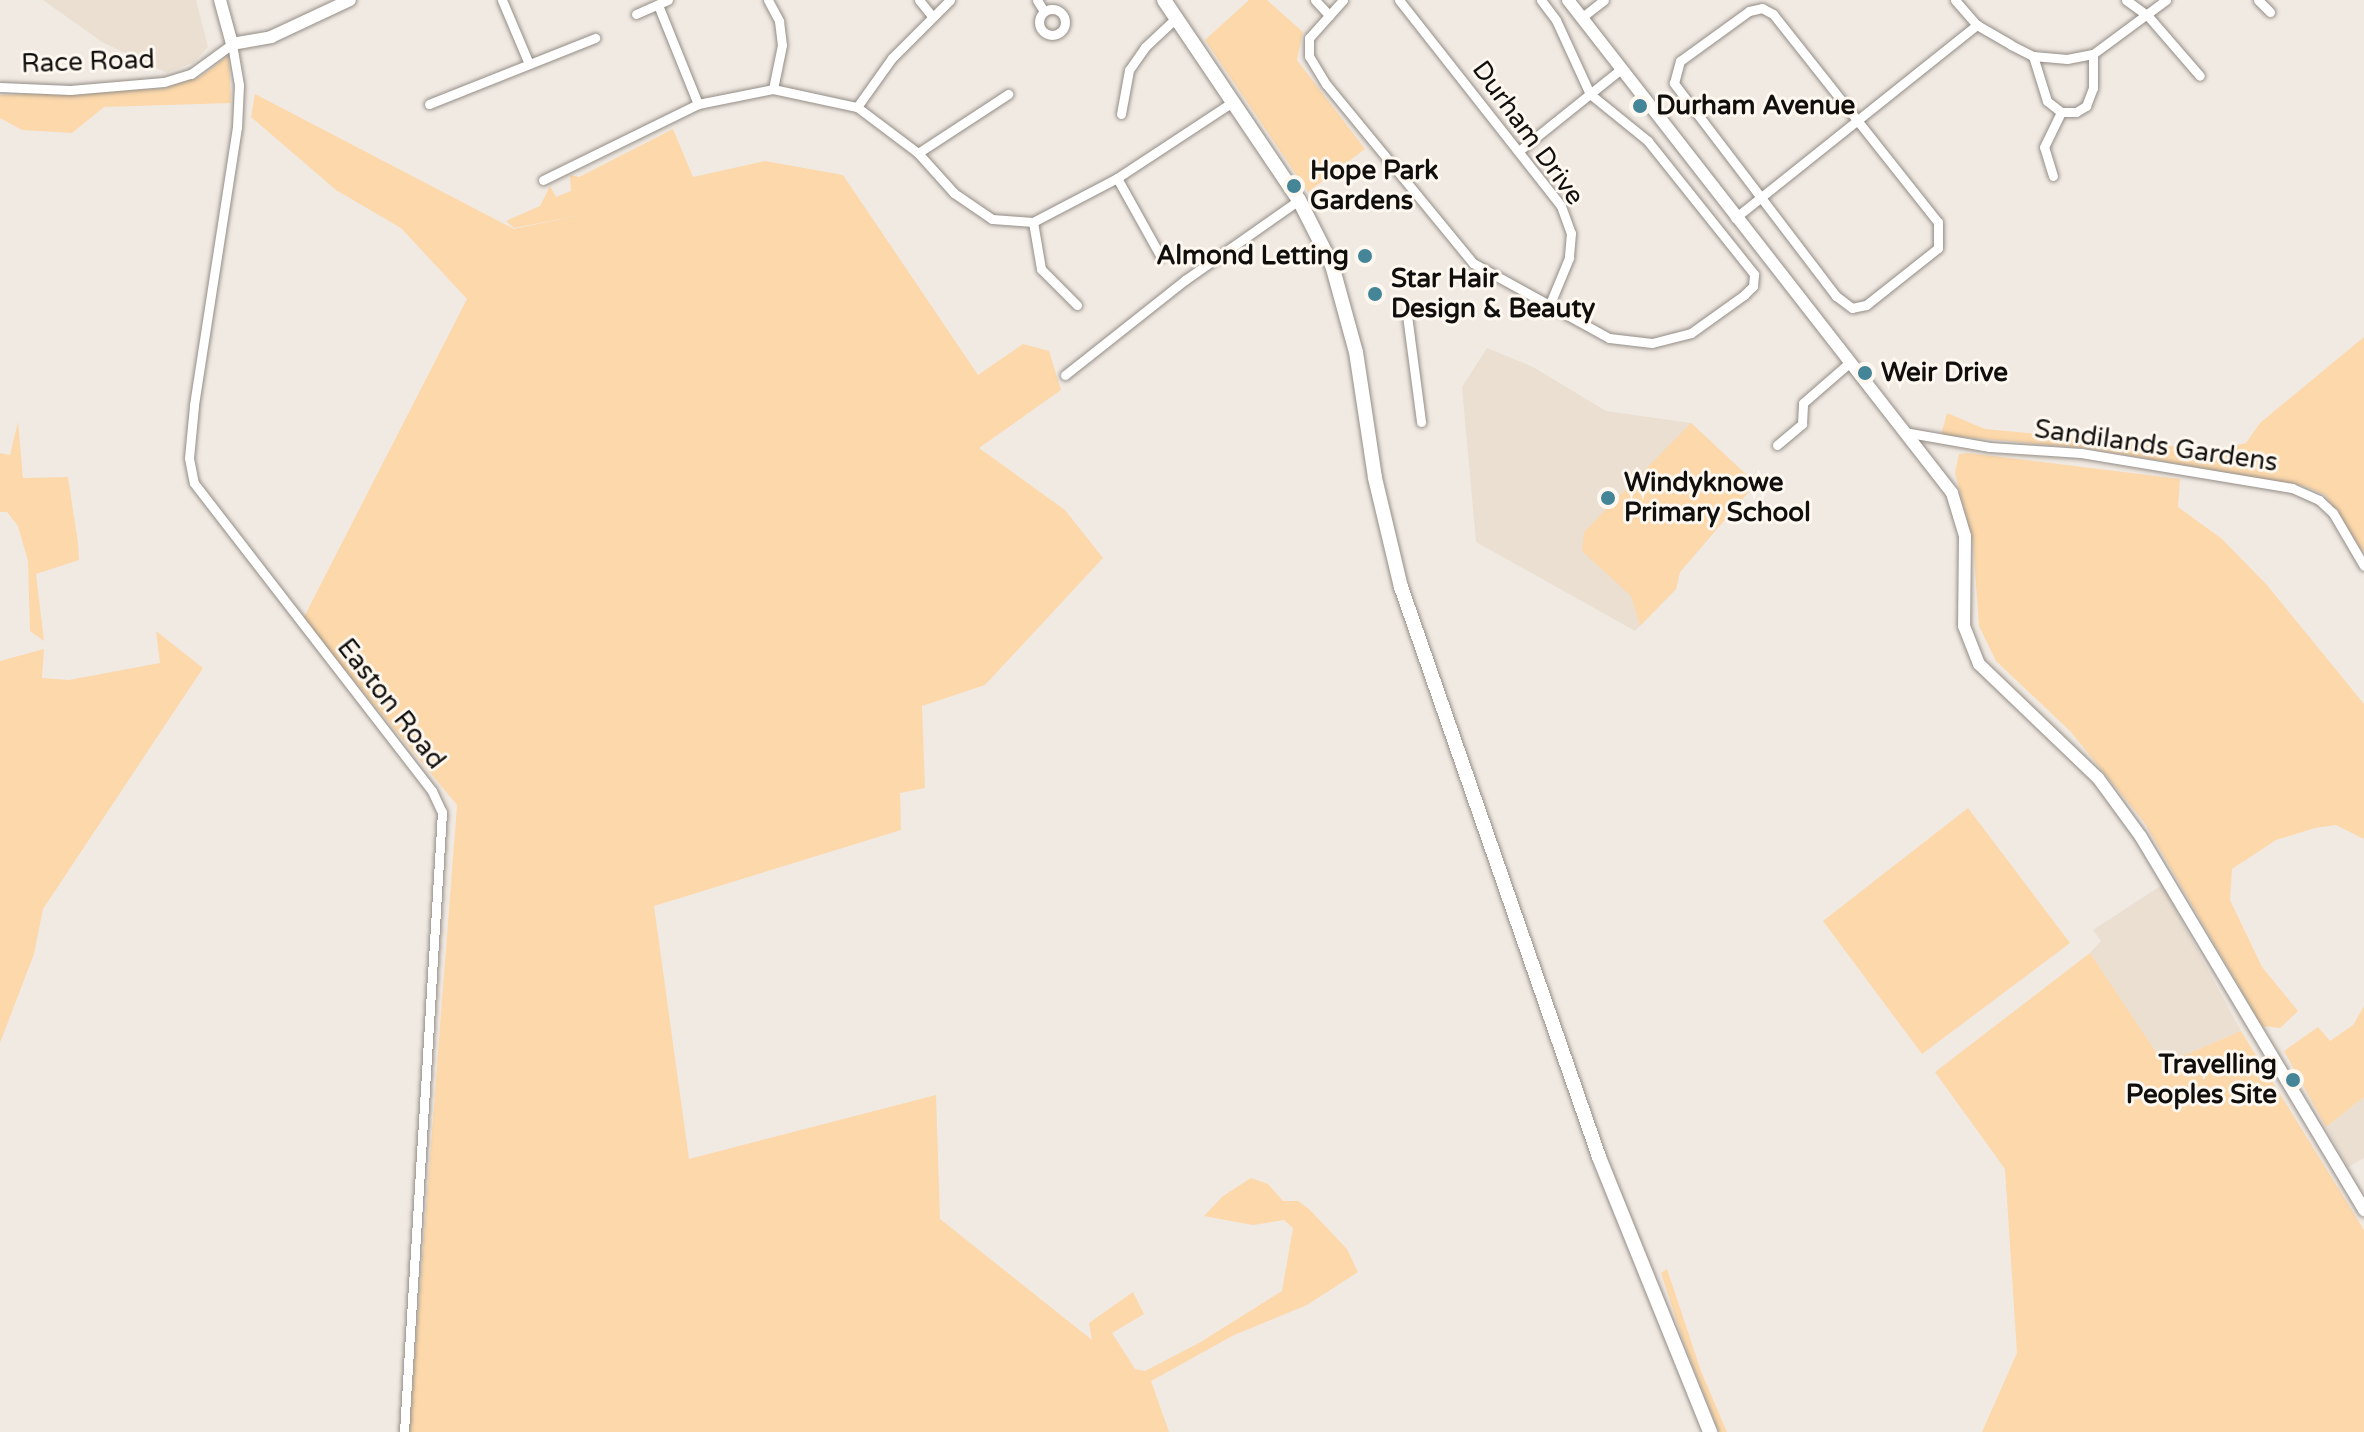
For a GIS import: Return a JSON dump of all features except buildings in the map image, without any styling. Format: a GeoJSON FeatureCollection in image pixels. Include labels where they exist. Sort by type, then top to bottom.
{"type":"FeatureCollection","features":[{"type":"Feature","properties":{"kind":"main road"},"geometry":{"type":"LineString","coordinates":[[220,0],[232,44]]}},
{"type":"Feature","properties":{"kind":"main road","name":"Race Road"},"geometry":{"type":"LineString","coordinates":[[232,44],[271,37],[350,0]]}},
{"type":"Feature","properties":{"kind":"main road"},"geometry":{"type":"LineString","coordinates":[[1164,0],[1299,200],[1332,265],[1345,305],[1375,478],[1401,587],[1599,1157],[1710,1432]]}},
{"type":"Feature","properties":{"kind":"main road"},"geometry":{"type":"LineString","coordinates":[[1568,0],[1952,493],[1965,536],[1964,626],[1979,664],[2098,778],[2141,837],[2364,1210]]}},
{"type":"Feature","properties":{"kind":"street"},"geometry":{"type":"LineString","coordinates":[[502,0],[529,64]]}},
{"type":"Feature","properties":{"kind":"street"},"geometry":{"type":"LineString","coordinates":[[636,14],[668,0]]}},
{"type":"Feature","properties":{"kind":"street"},"geometry":{"type":"LineString","coordinates":[[768,0],[779,21],[782,45],[773,89]]}},
{"type":"Feature","properties":{"kind":"street"},"geometry":{"type":"LineString","coordinates":[[919,0],[931,15]]}},
{"type":"Feature","properties":{"kind":"street"},"geometry":{"type":"LineString","coordinates":[[857,107],[931,15],[950,0]]}},
{"type":"Feature","properties":{"kind":"street"},"geometry":{"type":"LineString","coordinates":[[1037,0],[1044,11]]}},
{"type":"Feature","properties":{"kind":"street"},"geometry":{"type":"LineString","coordinates":[[1315,0],[1329,15]]}},
{"type":"Feature","properties":{"kind":"street"},"geometry":{"type":"LineString","coordinates":[[1343,0],[1309,38],[1309,56],[1326,84],[1473,263],[1609,338],[1670,341],[1719,315],[1753,286],[1754,274],[1648,141],[1590,94],[1556,20],[1541,0]]}},
{"type":"Feature","properties":{"kind":"street","name":"Durham Drive"},"geometry":{"type":"LineString","coordinates":[[1399,0],[1561,206],[1571,233],[1569,258],[1549,306]]}},
{"type":"Feature","properties":{"kind":"street"},"geometry":{"type":"LineString","coordinates":[[1581,18],[1604,0]]}},
{"type":"Feature","properties":{"kind":"street"},"geometry":{"type":"LineString","coordinates":[[1955,0],[1977,25],[2033,56],[2093,54],[2166,0]]}},
{"type":"Feature","properties":{"kind":"street"},"geometry":{"type":"LineString","coordinates":[[2126,0],[2148,16],[2200,76]]}},
{"type":"Feature","properties":{"kind":"street"},"geometry":{"type":"LineString","coordinates":[[2258,0],[2270,12]]}},
{"type":"Feature","properties":{"kind":"street"},"geometry":{"type":"LineString","coordinates":[[658,5],[698,104]]}},
{"type":"Feature","properties":{"kind":"street"},"geometry":{"type":"LineString","coordinates":[[1762,8],[1773,14],[1858,119],[1938,222],[1942,240],[1938,248],[1866,305],[1852,308],[1836,296],[1680,91],[1672,74],[1680,61],[1749,11],[1762,8]]}},
{"type":"Feature","properties":{"kind":"street"},"geometry":{"type":"LineString","coordinates":[[1121,114],[1129,70],[1176,18]]}},
{"type":"Feature","properties":{"kind":"street"},"geometry":{"type":"LineString","coordinates":[[1735,218],[1977,25]]}},
{"type":"Feature","properties":{"kind":"street"},"geometry":{"type":"LineString","coordinates":[[429,104],[595,38]]}},
{"type":"Feature","properties":{"kind":"street","name":"Race Road"},"geometry":{"type":"LineString","coordinates":[[0,87],[70,90],[164,82],[191,74],[232,44]]}},
{"type":"Feature","properties":{"kind":"street","name":"Easton Road"},"geometry":{"type":"LineString","coordinates":[[232,44],[239,85],[237,127],[194,406],[189,458],[194,483],[432,791],[442,812],[404,1432]]}},
{"type":"Feature","properties":{"kind":"street"},"geometry":{"type":"LineString","coordinates":[[2061,112],[2086,106],[2093,88],[2093,54]]}},
{"type":"Feature","properties":{"kind":"street"},"geometry":{"type":"LineString","coordinates":[[2033,56],[2047,101],[2061,112]]}},
{"type":"Feature","properties":{"kind":"street"},"geometry":{"type":"LineString","coordinates":[[1520,150],[1621,69]]}},
{"type":"Feature","properties":{"kind":"street"},"geometry":{"type":"LineString","coordinates":[[543,180],[698,104],[773,89],[857,107],[918,153],[954,193],[992,219],[1033,222],[1117,178],[1231,103]]}},
{"type":"Feature","properties":{"kind":"street"},"geometry":{"type":"LineString","coordinates":[[918,153],[1008,94]]}},
{"type":"Feature","properties":{"kind":"street"},"geometry":{"type":"LineString","coordinates":[[2053,176],[2044,147],[2061,112]]}},
{"type":"Feature","properties":{"kind":"street"},"geometry":{"type":"LineString","coordinates":[[1117,178],[1161,257]]}},
{"type":"Feature","properties":{"kind":"street"},"geometry":{"type":"LineString","coordinates":[[1065,375],[1185,280],[1299,200]]}},
{"type":"Feature","properties":{"kind":"street"},"geometry":{"type":"LineString","coordinates":[[1033,222],[1041,269],[1077,305]]}},
{"type":"Feature","properties":{"kind":"street"},"geometry":{"type":"LineString","coordinates":[[1407,315],[1421,422]]}},
{"type":"Feature","properties":{"kind":"street"},"geometry":{"type":"LineString","coordinates":[[1777,445],[1802,424],[1803,403],[1849,363]]}},
{"type":"Feature","properties":{"kind":"street","name":"Sandilands Gardens"},"geometry":{"type":"LineString","coordinates":[[1904,432],[1990,447],[2081,453],[2292,488],[2319,500],[2333,513],[2364,566]]}},
{"type":"Feature","properties":{"kind":"shaded area"},"geometry":{"type":"Polygon","coordinates":[[[43,0],[196,0],[208,47],[194,62],[167,73],[102,42],[43,0]]]}},
{"type":"Feature","properties":{"kind":"shaded area"},"geometry":{"type":"Polygon","coordinates":[[[1249,0],[1267,0],[1303,32],[1297,60],[1365,149],[1308,192],[1205,40],[1249,0]]]}},
{"type":"Feature","properties":{"kind":"shaded area"},"geometry":{"type":"Polygon","coordinates":[[[229,55],[231,103],[104,107],[72,133],[22,130],[0,118],[0,95],[161,89],[200,77],[229,55]]]}},
{"type":"Feature","properties":{"kind":"shaded area"},"geometry":{"type":"Polygon","coordinates":[[[255,94],[514,229],[581,215],[514,228],[506,221],[540,206],[550,186],[556,197],[571,191],[570,175],[579,177],[673,129],[693,177],[765,161],[843,175],[978,375],[1023,344],[1049,351],[1061,390],[979,448],[1065,510],[1103,558],[985,685],[922,706],[925,788],[900,793],[901,830],[654,906],[689,1159],[936,1095],[940,1219],[1092,1340],[1089,1323],[1133,1292],[1144,1314],[1112,1333],[1135,1369],[1145,1371],[1199,1343],[1282,1291],[1293,1228],[1284,1220],[1253,1225],[1204,1216],[1223,1196],[1251,1178],[1268,1184],[1283,1201],[1298,1201],[1309,1209],[1347,1249],[1358,1272],[1307,1305],[1234,1335],[1151,1381],[1169,1432],[409,1432],[457,805],[303,619],[467,299],[401,228],[336,190],[251,117],[255,94]]]}},
{"type":"Feature","properties":{"kind":"shaded area"},"geometry":{"type":"Polygon","coordinates":[[[2364,337],[2364,553],[2325,495],[2304,486],[2093,449],[1941,435],[1947,413],[1985,429],[2216,450],[2246,443],[2260,423],[2364,337]]]}},
{"type":"Feature","properties":{"kind":"shaded area","name":"Windyknowe Primary School"},"geometry":{"type":"Polygon","coordinates":[[[1487,348],[1533,367],[1606,411],[1691,423],[1751,479],[1752,488],[1680,572],[1676,589],[1635,631],[1476,542],[1462,387],[1487,348]]]}},
{"type":"Feature","properties":{"kind":"shaded area"},"geometry":{"type":"Polygon","coordinates":[[[18,422],[23,478],[68,477],[78,543],[79,560],[36,574],[44,641],[30,631],[28,561],[18,526],[7,512],[0,512],[0,453],[10,455],[18,422]]]}},
{"type":"Feature","properties":{"kind":"shaded area"},"geometry":{"type":"Polygon","coordinates":[[[1691,423],[1751,479],[1752,488],[1680,572],[1676,589],[1640,626],[1631,596],[1582,551],[1584,532],[1691,423]]]}},
{"type":"Feature","properties":{"kind":"shaded area"},"geometry":{"type":"Polygon","coordinates":[[[1959,454],[2180,479],[2178,507],[2222,539],[2266,584],[2364,704],[2364,839],[2336,825],[2315,828],[2276,840],[2232,869],[2230,900],[2262,967],[2298,1011],[2280,1028],[2262,1026],[2144,822],[2070,731],[1996,661],[1979,626],[1973,542],[1955,473],[1959,454]]]}},
{"type":"Feature","properties":{"kind":"shaded area"},"geometry":{"type":"Polygon","coordinates":[[[156,631],[203,668],[43,909],[34,954],[0,1043],[0,661],[44,649],[42,678],[69,680],[160,663],[156,631]]]}},
{"type":"Feature","properties":{"kind":"shaded area"},"geometry":{"type":"Polygon","coordinates":[[[1968,808],[2070,943],[1922,1054],[1823,921],[1968,808]]]}},
{"type":"Feature","properties":{"kind":"shaded area"},"geometry":{"type":"Polygon","coordinates":[[[2162,885],[2241,1031],[2164,1064],[2090,953],[2101,941],[2093,930],[2162,885]]]}},
{"type":"Feature","properties":{"kind":"shaded area"},"geometry":{"type":"Polygon","coordinates":[[[2090,953],[2164,1064],[2241,1031],[2364,1230],[2364,1432],[1982,1432],[2017,1353],[2005,1169],[1935,1072],[2090,953]]]}},
{"type":"Feature","properties":{"kind":"shaded area"},"geometry":{"type":"Polygon","coordinates":[[[2364,1006],[2364,1097],[2326,1127],[2284,1051],[2318,1027],[2330,1041],[2353,1025],[2364,1006]]]}},
{"type":"Feature","properties":{"kind":"shaded area"},"geometry":{"type":"Polygon","coordinates":[[[2364,1097],[2364,1158],[2348,1167],[2326,1127],[2364,1097]]]}},
{"type":"Feature","properties":{"kind":"shaded area"},"geometry":{"type":"Polygon","coordinates":[[[1667,1269],[1701,1371],[1727,1432],[1719,1432],[1684,1343],[1661,1273],[1667,1269]]]}},
{"type":"Feature","properties":{"kind":"place","name":"Durham Avenue"},"geometry":{"type":"Point","coordinates":[1640,106]}},
{"type":"Feature","properties":{"kind":"place","name":"Hope Park Gardens"},"geometry":{"type":"Point","coordinates":[1294,186]}},
{"type":"Feature","properties":{"kind":"place","name":"Almond Letting"},"geometry":{"type":"Point","coordinates":[1365,256]}},
{"type":"Feature","properties":{"kind":"place","name":"Star Hair Design & Beauty"},"geometry":{"type":"Point","coordinates":[1375,294]}},
{"type":"Feature","properties":{"kind":"place","name":"Weir Drive"},"geometry":{"type":"Point","coordinates":[1865,373]}},
{"type":"Feature","properties":{"kind":"place","name":"Windyknowe Primary School"},"geometry":{"type":"Point","coordinates":[1608,498]}},
{"type":"Feature","properties":{"kind":"place","name":"Travelling Peoples Site"},"geometry":{"type":"Point","coordinates":[2293,1080]}}]}
